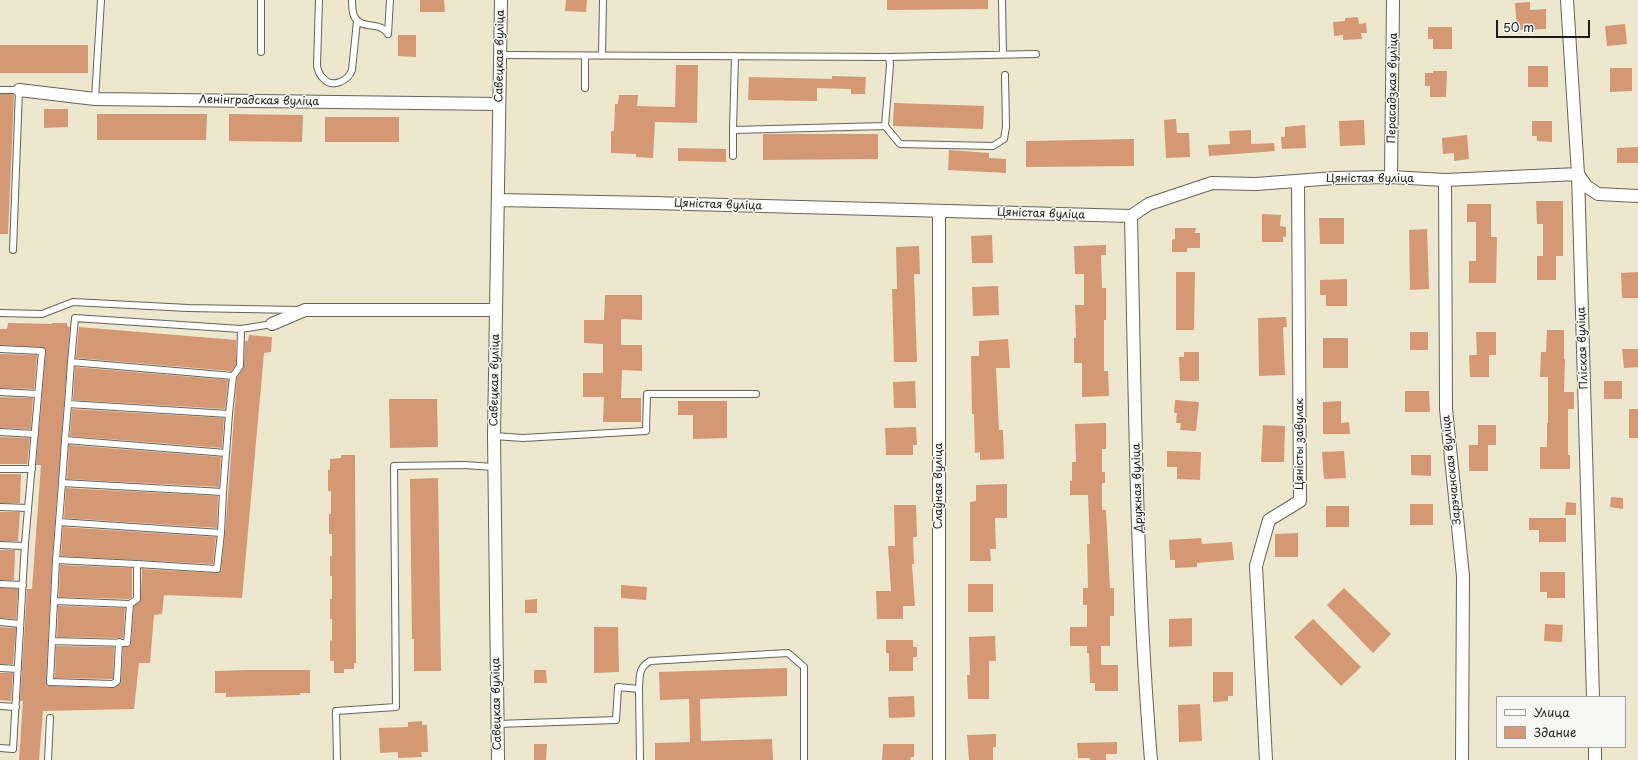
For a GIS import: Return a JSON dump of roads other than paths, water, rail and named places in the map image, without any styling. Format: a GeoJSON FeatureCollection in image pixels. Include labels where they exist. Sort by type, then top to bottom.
{"type":"FeatureCollection","features":[{"type":"Feature","properties":{"kind":"street","name":"Савецкая вуліца"},"geometry":{"type":"LineString","coordinates":[[498,760],[494,436],[500,0]]}},
{"type":"Feature","properties":{"kind":"street","name":"Перасадзкая вуліца"},"geometry":{"type":"LineString","coordinates":[[1391,177],[1393,0]]}},
{"type":"Feature","properties":{"kind":"street","name":"Пліская вуліца"},"geometry":{"type":"LineString","coordinates":[[1567,0],[1578,174],[1593,696]]}},
{"type":"Feature","properties":{"kind":"street","name":"Ленінградская вуліца"},"geometry":{"type":"LineString","coordinates":[[19,90],[95,99],[499,104]]}},
{"type":"Feature","properties":{"kind":"street","name":"Цяністая вуліца"},"geometry":{"type":"LineString","coordinates":[[498,200],[1131,216],[1149,204],[1212,183],[1256,184],[1335,178],[1391,177],[1445,180],[1578,174]]}},
{"type":"Feature","properties":{"kind":"street"},"geometry":{"type":"LineString","coordinates":[[1578,174],[1586,186],[1598,194],[1638,196]]}},
{"type":"Feature","properties":{"kind":"street","name":"Зарэчанская вуліца"},"geometry":{"type":"LineString","coordinates":[[1445,180],[1446,409],[1463,576],[1462,760]]}},
{"type":"Feature","properties":{"kind":"street","name":"Цяністы завулак"},"geometry":{"type":"LineString","coordinates":[[1266,760],[1256,566],[1269,520],[1300,501],[1298,181]]}},
{"type":"Feature","properties":{"kind":"street","name":"Слаўная вуліца"},"geometry":{"type":"LineString","coordinates":[[939,211],[939,760]]}},
{"type":"Feature","properties":{"kind":"street","name":"Дружная вуліца"},"geometry":{"type":"LineString","coordinates":[[1131,216],[1138,508],[1146,697],[1151,760]]}},
{"type":"Feature","properties":{"kind":"street"},"geometry":{"type":"LineString","coordinates":[[272,324],[305,310],[496,310]]}},
{"type":"Feature","properties":{"kind":"street"},"geometry":{"type":"LineString","coordinates":[[1595,748],[1595,760]]}},
{"type":"Feature","properties":{"kind":"lane"},"geometry":{"type":"LineString","coordinates":[[95,99],[101,0]]}},
{"type":"Feature","properties":{"kind":"lane"},"geometry":{"type":"LineString","coordinates":[[260,52],[261,0]]}},
{"type":"Feature","properties":{"kind":"lane"},"geometry":{"type":"LineString","coordinates":[[319,0],[317,66],[323,79],[328,82],[340,82],[349,77],[352,70],[357,21]]}},
{"type":"Feature","properties":{"kind":"lane"},"geometry":{"type":"LineString","coordinates":[[352,0],[353,15],[357,21],[364,25],[386,29],[388,34],[390,0]]}},
{"type":"Feature","properties":{"kind":"lane"},"geometry":{"type":"LineString","coordinates":[[602,56],[603,0]]}},
{"type":"Feature","properties":{"kind":"lane"},"geometry":{"type":"LineString","coordinates":[[1002,0],[1003,54]]}},
{"type":"Feature","properties":{"kind":"lane"},"geometry":{"type":"LineString","coordinates":[[499,55],[889,56],[1036,54]]}},
{"type":"Feature","properties":{"kind":"lane"},"geometry":{"type":"LineString","coordinates":[[585,56],[585,88]]}},
{"type":"Feature","properties":{"kind":"lane"},"geometry":{"type":"LineString","coordinates":[[733,156],[735,56]]}},
{"type":"Feature","properties":{"kind":"lane"},"geometry":{"type":"LineString","coordinates":[[889,56],[890,65],[885,126],[900,144],[993,146],[1004,139],[1006,127],[1005,74]]}},
{"type":"Feature","properties":{"kind":"lane"},"geometry":{"type":"LineString","coordinates":[[0,90],[19,90],[13,250]]}},
{"type":"Feature","properties":{"kind":"lane"},"geometry":{"type":"LineString","coordinates":[[733,130],[885,126]]}},
{"type":"Feature","properties":{"kind":"lane"},"geometry":{"type":"LineString","coordinates":[[0,313],[42,314],[73,302],[188,308],[305,310]]}},
{"type":"Feature","properties":{"kind":"lane"},"geometry":{"type":"LineString","coordinates":[[119,642],[117,680],[113,684],[50,682],[56,560],[75,318],[241,329],[272,324]]}},
{"type":"Feature","properties":{"kind":"lane"},"geometry":{"type":"LineString","coordinates":[[56,560],[217,569],[221,533],[229,414],[233,376],[240,366],[241,329]]}},
{"type":"Feature","properties":{"kind":"lane"},"geometry":{"type":"LineString","coordinates":[[0,349],[42,351],[25,546],[14,748],[0,748]]}},
{"type":"Feature","properties":{"kind":"lane"},"geometry":{"type":"LineString","coordinates":[[71,362],[233,376]]}},
{"type":"Feature","properties":{"kind":"lane"},"geometry":{"type":"LineString","coordinates":[[0,392],[38,394]]}},
{"type":"Feature","properties":{"kind":"lane"},"geometry":{"type":"LineString","coordinates":[[494,436],[523,438],[646,431],[647,394],[756,394]]}},
{"type":"Feature","properties":{"kind":"lane"},"geometry":{"type":"LineString","coordinates":[[68,406],[68,404],[229,414]]}},
{"type":"Feature","properties":{"kind":"lane"},"geometry":{"type":"LineString","coordinates":[[0,432],[35,434]]}},
{"type":"Feature","properties":{"kind":"lane"},"geometry":{"type":"LineString","coordinates":[[65,440],[226,453]]}},
{"type":"Feature","properties":{"kind":"lane"},"geometry":{"type":"LineString","coordinates":[[337,760],[336,711],[396,707],[394,466],[464,465],[494,467]]}},
{"type":"Feature","properties":{"kind":"lane"},"geometry":{"type":"LineString","coordinates":[[0,469],[32,470]]}},
{"type":"Feature","properties":{"kind":"lane"},"geometry":{"type":"LineString","coordinates":[[62,483],[223,492]]}},
{"type":"Feature","properties":{"kind":"lane"},"geometry":{"type":"LineString","coordinates":[[0,507],[28,508]]}},
{"type":"Feature","properties":{"kind":"lane"},"geometry":{"type":"LineString","coordinates":[[59,522],[221,533]]}},
{"type":"Feature","properties":{"kind":"lane"},"geometry":{"type":"LineString","coordinates":[[0,545],[25,546]]}},
{"type":"Feature","properties":{"kind":"lane"},"geometry":{"type":"LineString","coordinates":[[54,601],[130,604],[137,600],[137,564]]}},
{"type":"Feature","properties":{"kind":"lane"},"geometry":{"type":"LineString","coordinates":[[0,584],[23,585]]}},
{"type":"Feature","properties":{"kind":"lane"},"geometry":{"type":"LineString","coordinates":[[52,641],[127,643],[130,604]]}},
{"type":"Feature","properties":{"kind":"lane"},"geometry":{"type":"LineString","coordinates":[[0,622],[20,624]]}},
{"type":"Feature","properties":{"kind":"lane"},"geometry":{"type":"LineString","coordinates":[[640,760],[639,689],[640,670],[644,664],[650,661],[788,653],[804,667],[804,760]]}},
{"type":"Feature","properties":{"kind":"lane"},"geometry":{"type":"LineString","coordinates":[[0,668],[18,669]]}},
{"type":"Feature","properties":{"kind":"lane"},"geometry":{"type":"LineString","coordinates":[[497,724],[616,720],[618,688],[639,689]]}},
{"type":"Feature","properties":{"kind":"lane"},"geometry":{"type":"LineString","coordinates":[[0,706],[16,707]]}},
{"type":"Feature","properties":{"kind":"lane"},"geometry":{"type":"LineString","coordinates":[[48,760],[50,718]]}}]}
